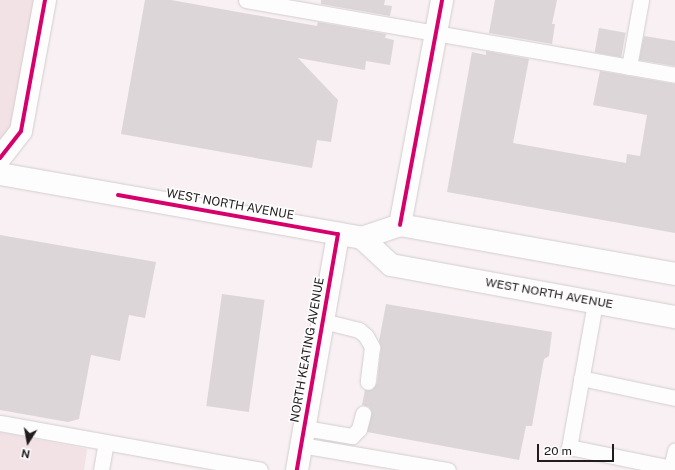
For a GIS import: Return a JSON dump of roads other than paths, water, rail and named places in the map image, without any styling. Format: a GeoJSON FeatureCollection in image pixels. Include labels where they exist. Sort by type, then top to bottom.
{"type":"FeatureCollection","features":[{"type":"Feature","properties":{"kind":"main road"},"geometry":{"type":"LineString","coordinates":[[0,158],[21,131],[45,0]]}},
{"type":"Feature","properties":{"kind":"main road"},"geometry":{"type":"LineString","coordinates":[[400,225],[442,0]]}},
{"type":"Feature","properties":{"kind":"main road","name":"WEST NORTH AVENUE"},"geometry":{"type":"LineString","coordinates":[[0,174],[362,238],[400,225],[675,274]]}},
{"type":"Feature","properties":{"kind":"main road","name":"NORTH KEATING AVENUE"},"geometry":{"type":"LineString","coordinates":[[297,470],[338,234]]}},
{"type":"Feature","properties":{"kind":"main road","name":"WEST NORTH AVENUE"},"geometry":{"type":"LineString","coordinates":[[362,238],[391,265],[675,317]]}},
{"type":"Feature","properties":{"kind":"lane"},"geometry":{"type":"LineString","coordinates":[[246,0],[675,75]]}},
{"type":"Feature","properties":{"kind":"lane"},"geometry":{"type":"LineString","coordinates":[[629,67],[641,0]]}},
{"type":"Feature","properties":{"kind":"lane"},"geometry":{"type":"LineString","coordinates":[[595,303],[569,447],[671,469],[675,450]]}},
{"type":"Feature","properties":{"kind":"lane"},"geometry":{"type":"LineString","coordinates":[[323,322],[359,330],[366,336],[372,347],[368,382]]}},
{"type":"Feature","properties":{"kind":"lane"},"geometry":{"type":"LineString","coordinates":[[581,378],[675,398]]}},
{"type":"Feature","properties":{"kind":"lane"},"geometry":{"type":"LineString","coordinates":[[303,437],[352,436],[359,429],[363,414]]}},
{"type":"Feature","properties":{"kind":"lane"},"geometry":{"type":"LineString","coordinates":[[0,423],[260,470]]}},
{"type":"Feature","properties":{"kind":"lane"},"geometry":{"type":"LineString","coordinates":[[303,437],[448,470]]}},
{"type":"Feature","properties":{"kind":"lane"},"geometry":{"type":"LineString","coordinates":[[101,470],[106,443]]}}]}
